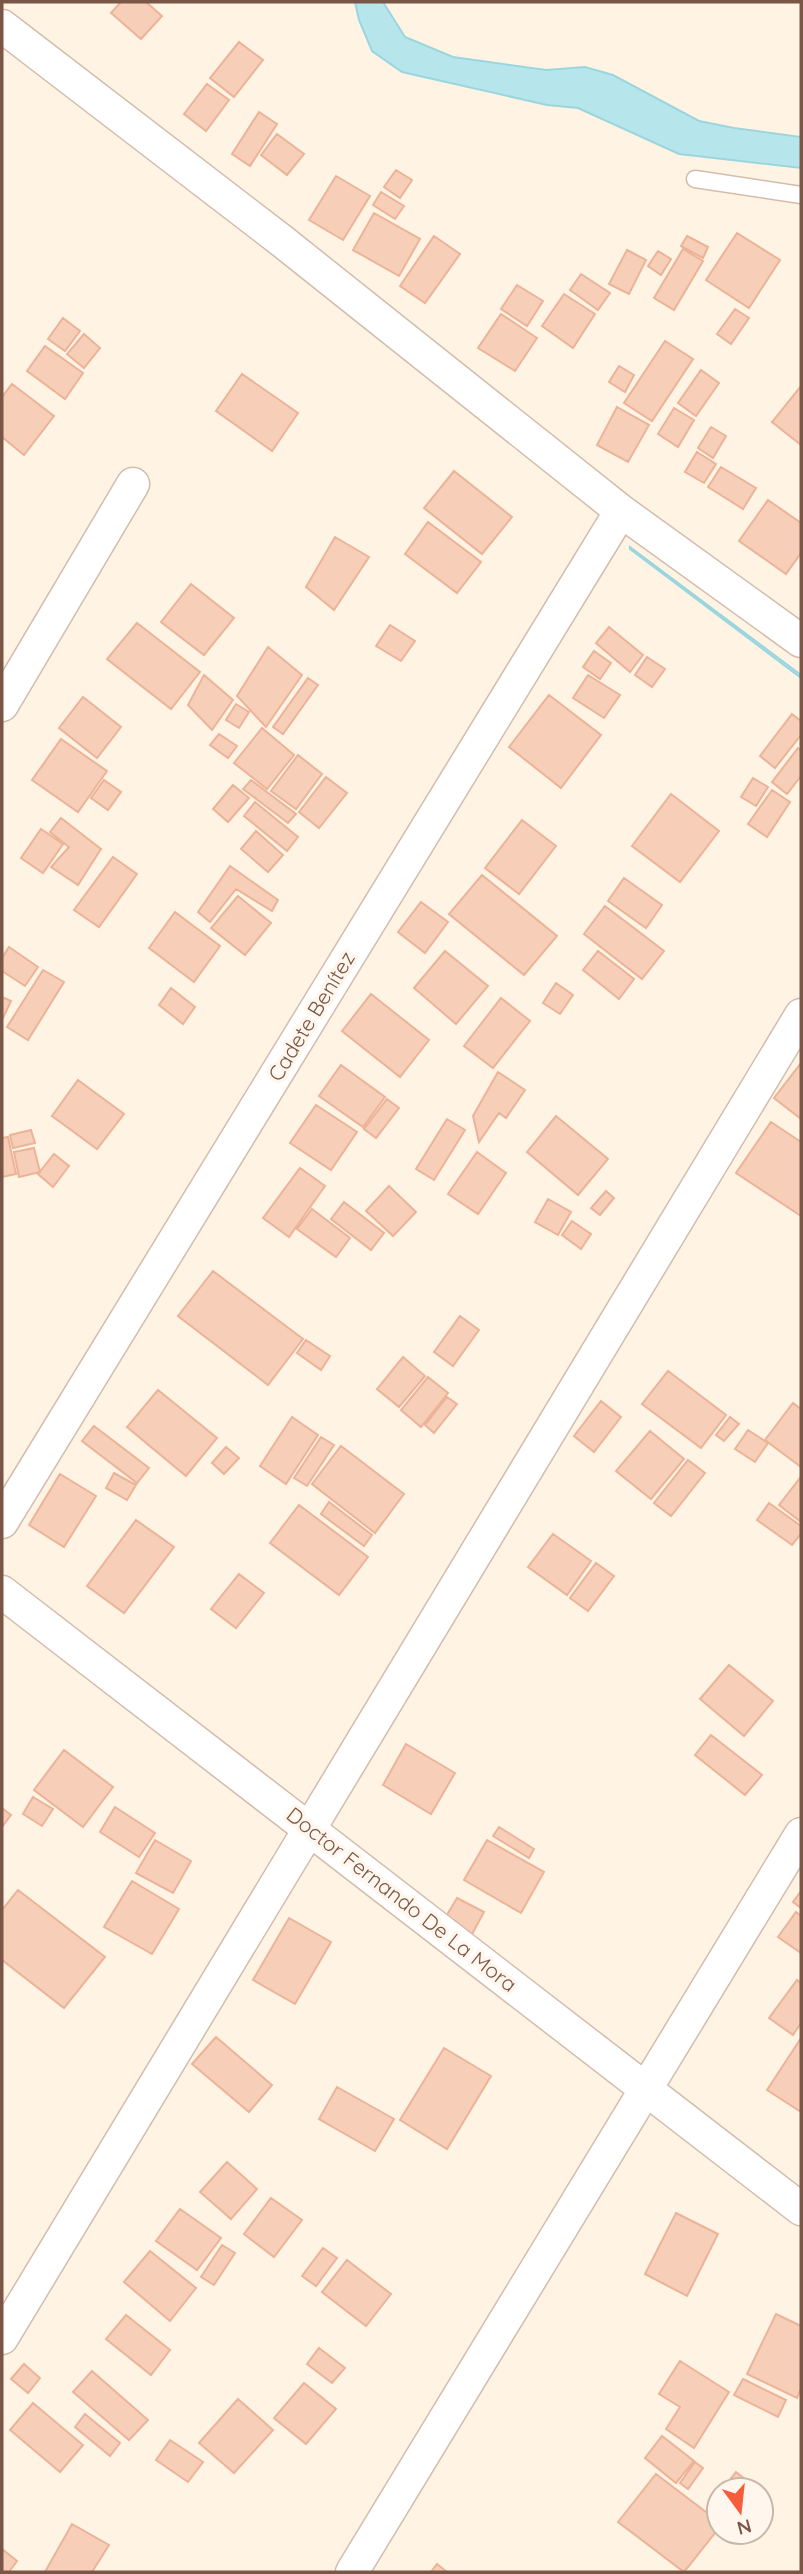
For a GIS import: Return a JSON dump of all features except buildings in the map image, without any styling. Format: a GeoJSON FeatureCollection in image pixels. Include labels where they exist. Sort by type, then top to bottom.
{"type":"FeatureCollection","features":[{"type":"Feature","properties":{"kind":"street"},"geometry":{"type":"LineString","coordinates":[[2,26],[293,250],[621,511],[801,641]]}},
{"type":"Feature","properties":{"kind":"street"},"geometry":{"type":"LineString","coordinates":[[2,705],[133,484]]}},
{"type":"Feature","properties":{"kind":"street","name":"Cadete Benítez"},"geometry":{"type":"LineString","coordinates":[[2,1522],[621,511]]}},
{"type":"Feature","properties":{"kind":"street"},"geometry":{"type":"LineString","coordinates":[[2,2338],[801,1015]]}},
{"type":"Feature","properties":{"kind":"street","name":"Doctor Fernando De La Mora"},"geometry":{"type":"LineString","coordinates":[[2,1592],[801,2209]]}},
{"type":"Feature","properties":{"kind":"street"},"geometry":{"type":"LineString","coordinates":[[352,2572],[801,1834]]}},
{"type":"Feature","properties":{"kind":"lane"},"geometry":{"type":"LineString","coordinates":[[695,179],[801,195]]}},
{"type":"Feature","properties":{"kind":"water"},"geometry":{"type":"Polygon","coordinates":[[[355,2],[383,2],[405,37],[453,57],[546,70],[585,67],[613,75],[699,121],[801,137],[801,168],[679,154],[578,108],[547,105],[402,72],[372,51],[359,20],[355,2]]]}},
{"type":"Feature","properties":{"kind":"water"},"geometry":{"type":"Polygon","coordinates":[[[630,549],[801,675],[801,678],[630,549]]]}}]}
